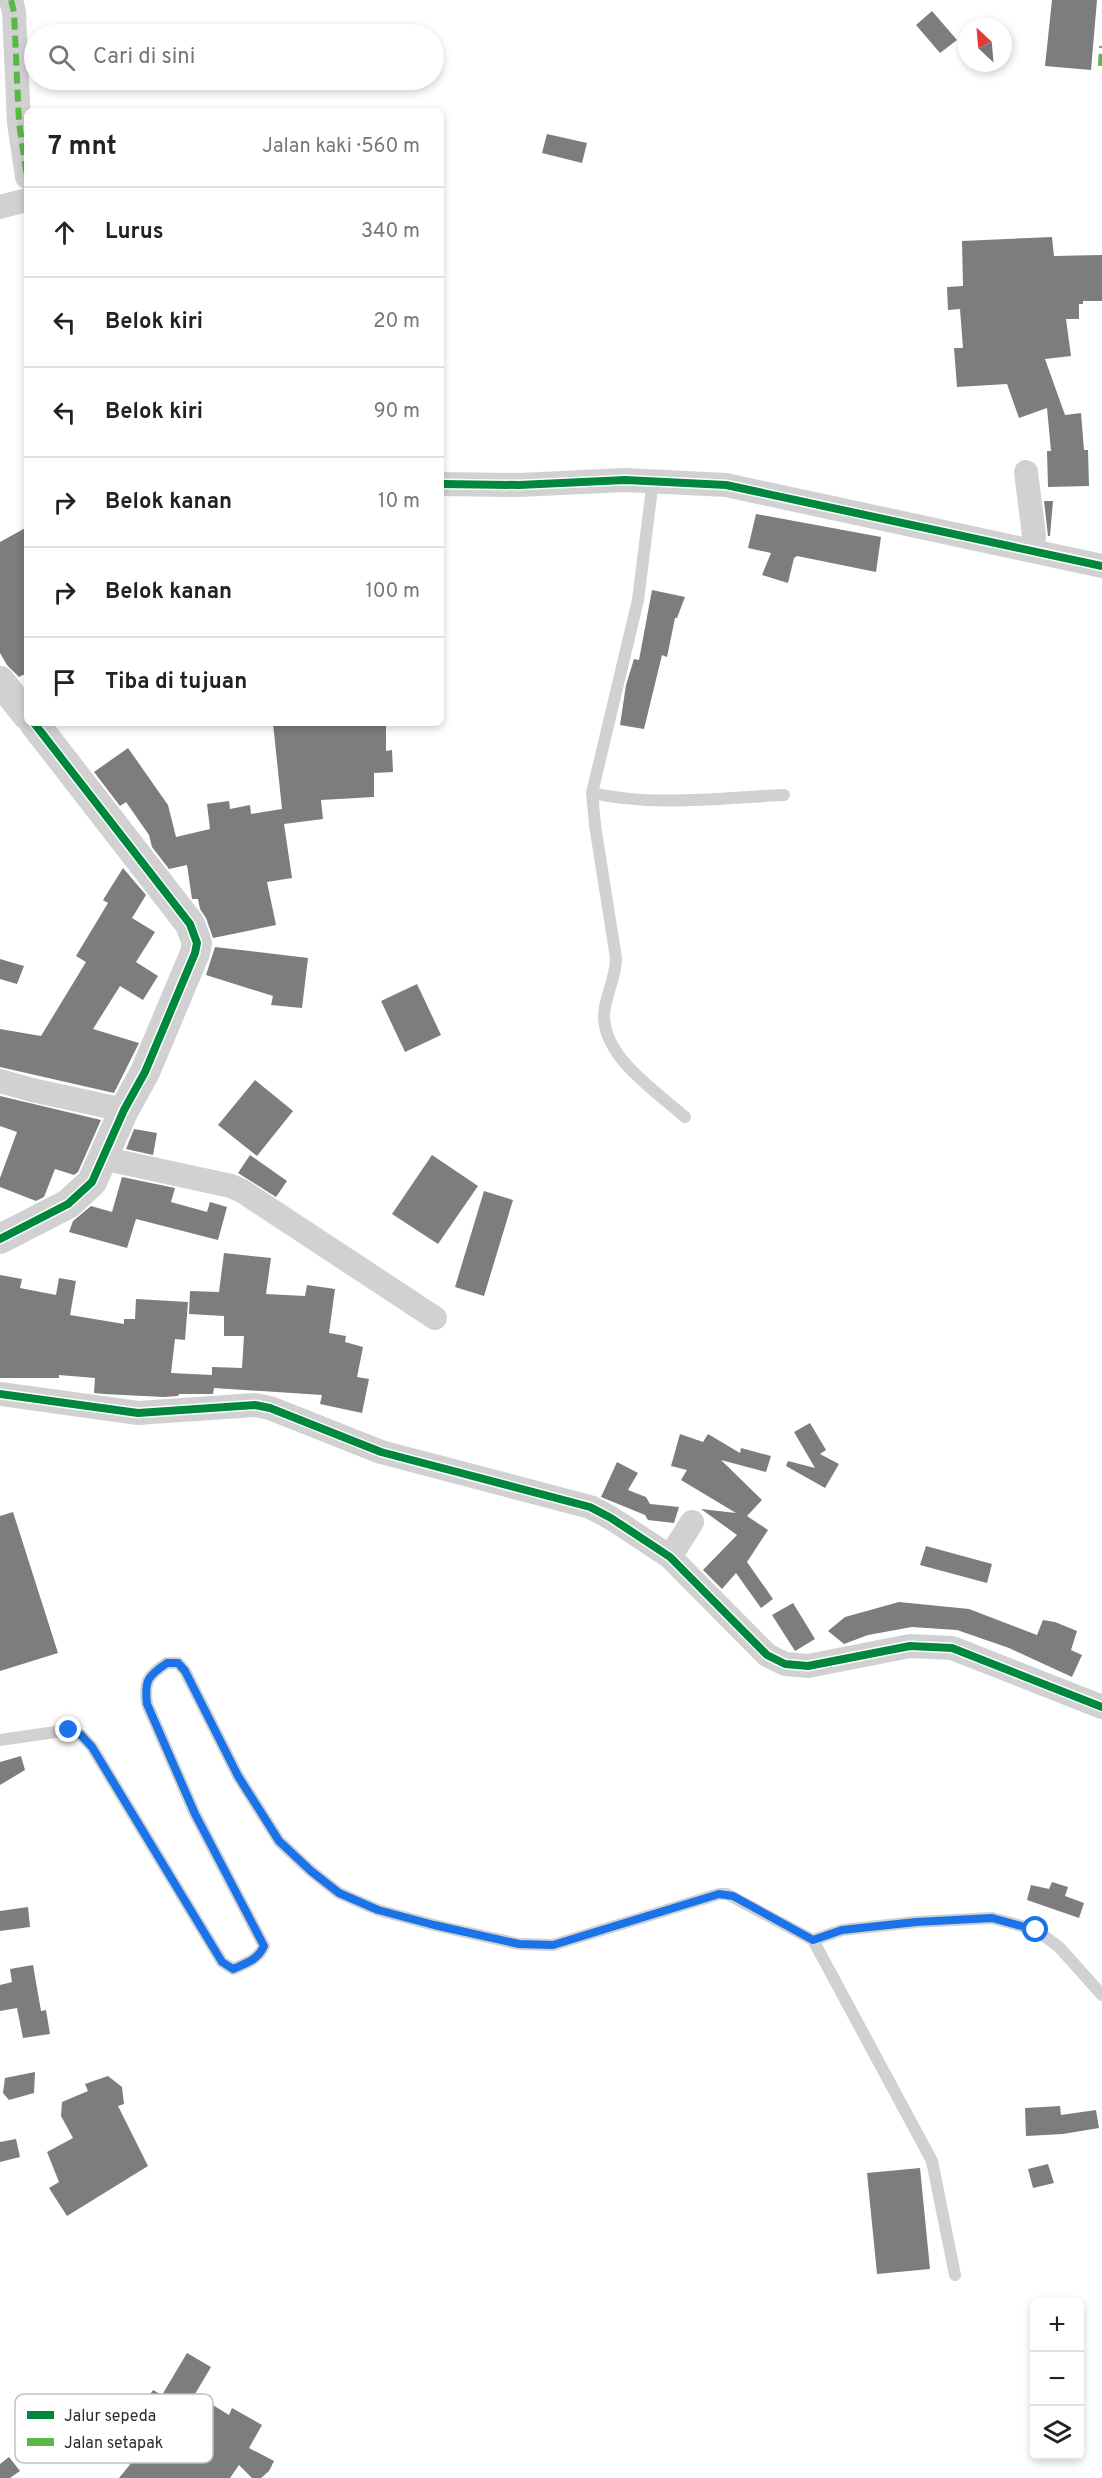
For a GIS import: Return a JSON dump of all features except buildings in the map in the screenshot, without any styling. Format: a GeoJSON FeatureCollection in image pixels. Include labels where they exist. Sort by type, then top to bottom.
{"type":"FeatureCollection","features":[{"type":"Feature","properties":{"kind":"street"},"geometry":{"type":"LineString","coordinates":[[11,0],[14,12],[19,123],[24,157]]}},
{"type":"Feature","properties":{"kind":"street"},"geometry":{"type":"LineString","coordinates":[[0,207],[24,201]]}},
{"type":"Feature","properties":{"kind":"street"},"geometry":{"type":"LineString","coordinates":[[1026,472],[1034,535],[1033,549]]}},
{"type":"Feature","properties":{"kind":"street"},"geometry":{"type":"LineString","coordinates":[[444,484],[519,485],[653,480],[726,485],[1033,549],[1102,566]]}},
{"type":"Feature","properties":{"kind":"street"},"geometry":{"type":"LineString","coordinates":[[0,681],[24,711]]}},
{"type":"Feature","properties":{"kind":"street"},"geometry":{"type":"LineString","coordinates":[[0,1239],[68,1204],[92,1182],[124,1110],[146,1072],[195,953],[196,935],[190,924],[36,726]]}},
{"type":"Feature","properties":{"kind":"street"},"geometry":{"type":"LineString","coordinates":[[0,1080],[33,1090],[124,1110]]}},
{"type":"Feature","properties":{"kind":"street"},"geometry":{"type":"LineString","coordinates":[[102,1158],[231,1186],[242,1191],[435,1318]]}},
{"type":"Feature","properties":{"kind":"street"},"geometry":{"type":"LineString","coordinates":[[0,1394],[138,1413],[255,1405],[270,1408],[381,1452],[590,1507],[611,1518],[670,1557],[768,1655],[785,1664],[808,1666],[910,1646],[952,1648],[1102,1707]]}},
{"type":"Feature","properties":{"kind":"street"},"geometry":{"type":"LineString","coordinates":[[670,1557],[692,1522]]}},
{"type":"Feature","properties":{"kind":"lane"},"geometry":{"type":"LineString","coordinates":[[653,480],[638,600],[592,793],[616,958],[616,974],[604,1008],[606,1033],[629,1069],[685,1117]]}},
{"type":"Feature","properties":{"kind":"lane"},"geometry":{"type":"LineString","coordinates":[[592,793],[614,798],[659,800],[784,795]]}},
{"type":"Feature","properties":{"kind":"lane"},"geometry":{"type":"LineString","coordinates":[[0,1740],[69,1730],[81,1735],[92,1747],[222,1962],[233,1969],[252,1961],[261,1953],[264,1946],[195,1814],[147,1704],[145,1689],[148,1679],[167,1663],[178,1663],[185,1671],[238,1776],[279,1841],[339,1893],[378,1910],[519,1944],[553,1945],[719,1894],[727,1894],[813,1940],[932,2161],[955,2275]]}},
{"type":"Feature","properties":{"kind":"lane"},"geometry":{"type":"LineString","coordinates":[[813,1940],[842,1930],[916,1922],[992,1918],[1036,1930],[1059,1947],[1102,1995]]}},
{"type":"Feature","properties":{"kind":"marked path"},"geometry":{"type":"LineString","coordinates":[[11,0],[14,12],[19,123],[24,157]]}},
{"type":"Feature","properties":{"kind":"marked path"},"geometry":{"type":"LineString","coordinates":[[1101,66],[1102,46]]}},
{"type":"Feature","properties":{"kind":"cycle path"},"geometry":{"type":"LineString","coordinates":[[444,484],[519,485],[625,480],[726,485],[1102,566]]}},
{"type":"Feature","properties":{"kind":"cycle path"},"geometry":{"type":"LineString","coordinates":[[0,1239],[68,1204],[92,1182],[124,1110],[145,1072],[195,953],[197,943],[190,924],[36,726]]}},
{"type":"Feature","properties":{"kind":"cycle path"},"geometry":{"type":"LineString","coordinates":[[0,1394],[138,1413],[255,1405],[270,1408],[381,1452],[590,1507],[611,1518],[670,1557],[767,1655],[785,1664],[808,1666],[910,1646],[952,1648],[1102,1707]]}},
{"type":"Feature","properties":{"kind":"route"},"geometry":{"type":"LineString","coordinates":[[69,1730],[81,1735],[92,1747],[222,1962],[226,1967],[233,1969],[252,1961],[261,1953],[264,1946],[195,1814],[147,1704],[145,1689],[148,1679],[167,1663],[178,1663],[185,1671],[238,1776],[279,1841],[339,1893],[378,1910],[519,1944],[553,1945],[719,1894],[733,1896],[813,1940],[842,1930],[916,1922],[992,1918],[1036,1930]]}}]}
